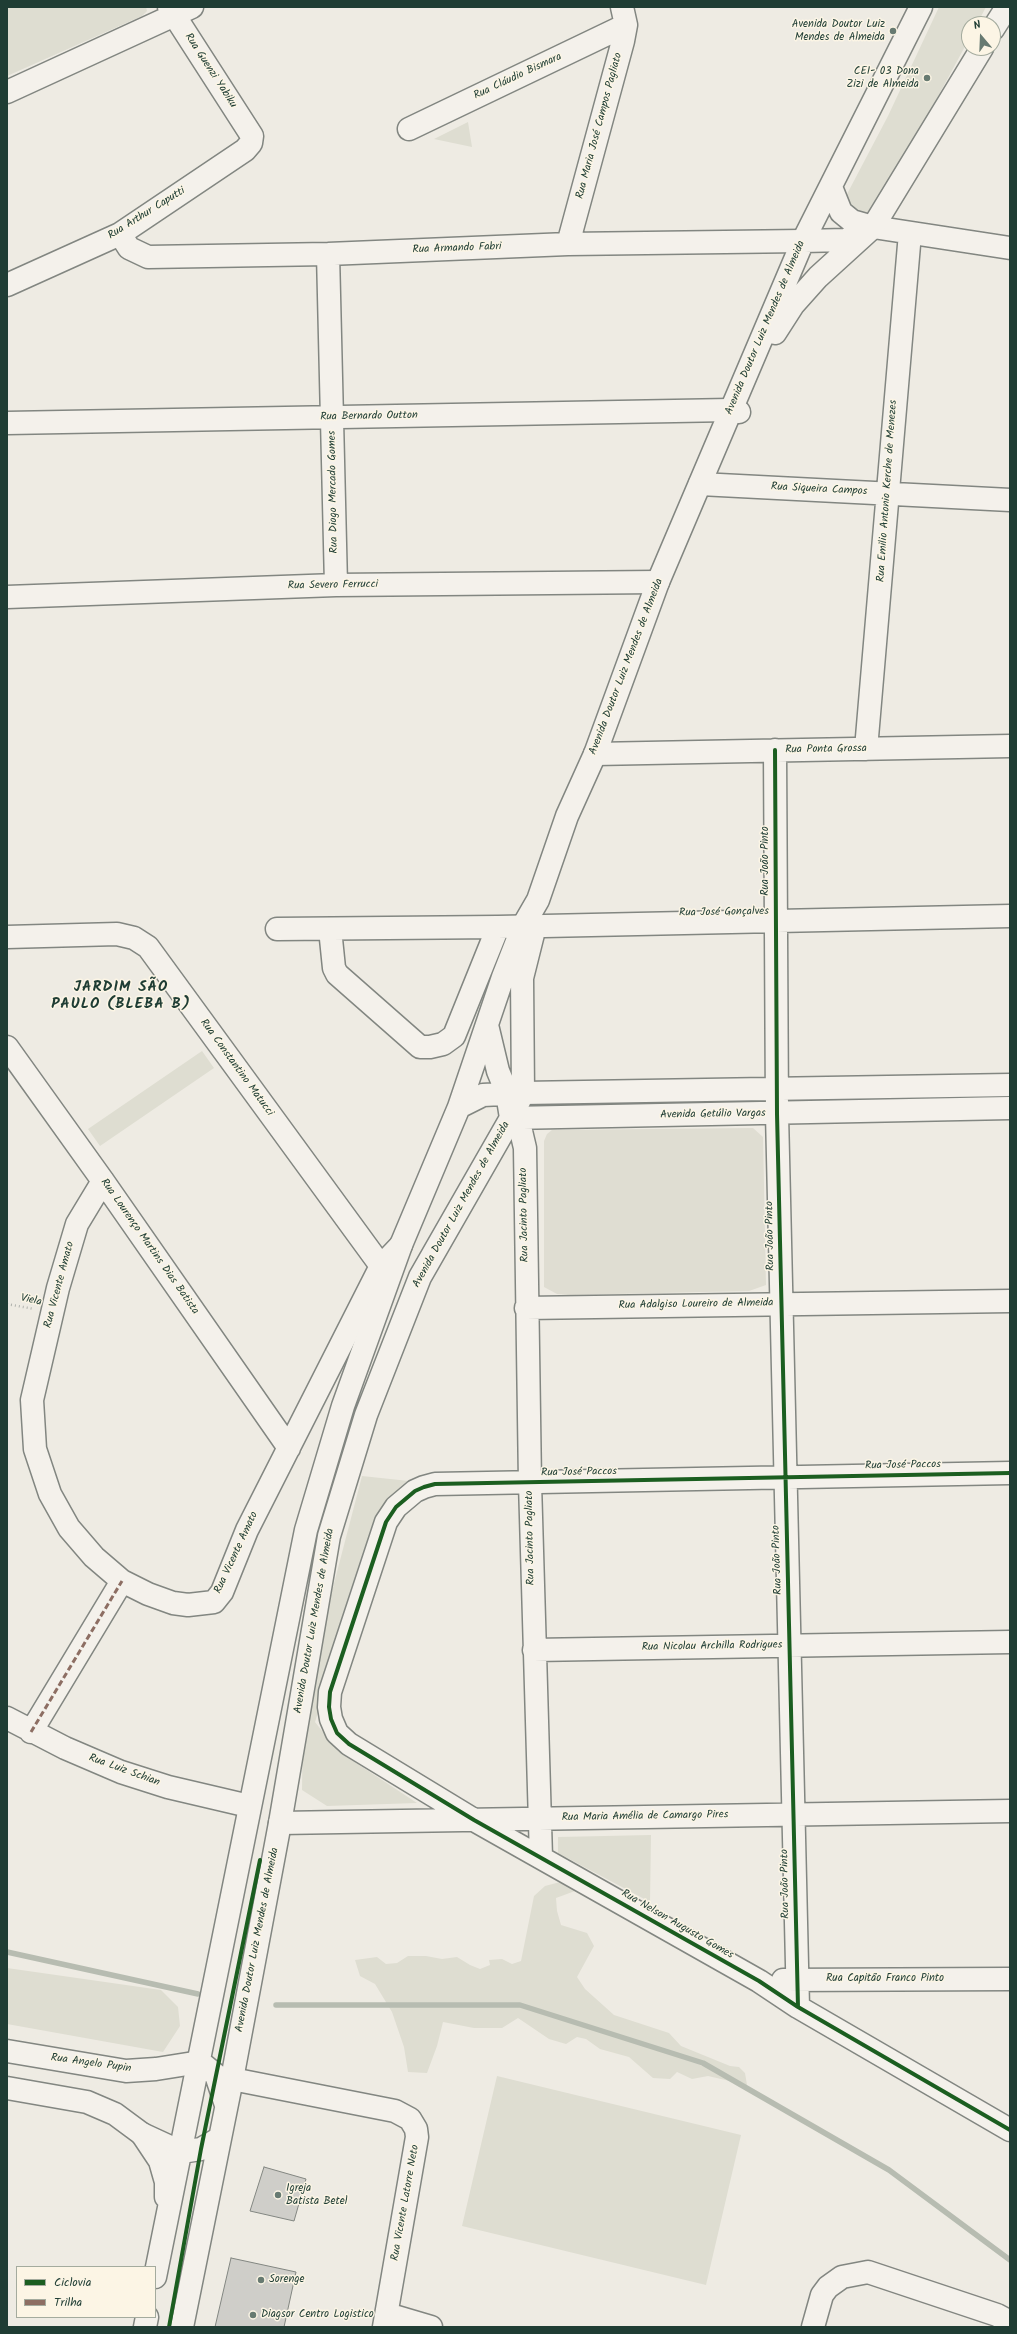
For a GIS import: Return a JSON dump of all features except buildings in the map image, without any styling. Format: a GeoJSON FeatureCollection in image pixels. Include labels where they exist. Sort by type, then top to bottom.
{"type":"FeatureCollection","features":[{"type":"Feature","properties":{"kind":"street","name":"Avenida Doutor Luiz Mendes de Almeida"},"geometry":{"type":"LineString","coordinates":[[734,411],[803,241],[921,7]]}},
{"type":"Feature","properties":{"kind":"street"},"geometry":{"type":"LineString","coordinates":[[1001,16],[1006,7]]}},
{"type":"Feature","properties":{"kind":"street"},"geometry":{"type":"LineString","coordinates":[[7,92],[178,10]]}},
{"type":"Feature","properties":{"kind":"street","name":"Rua Guenzi Yabiku"},"geometry":{"type":"LineString","coordinates":[[178,10],[252,136]]}},
{"type":"Feature","properties":{"kind":"street","name":"Rua Cláudio Bismara"},"geometry":{"type":"LineString","coordinates":[[409,129],[624,16]]}},
{"type":"Feature","properties":{"kind":"street","name":"Rua Maria José Campos Pagliato"},"geometry":{"type":"LineString","coordinates":[[568,244],[624,16]]}},
{"type":"Feature","properties":{"kind":"street","name":"Avenida Doutor Luiz Mendes de Almeida"},"geometry":{"type":"LineString","coordinates":[[156,2272],[200,2062],[214,1980],[306,1530],[370,1306],[401,1245],[459,1107],[487,1025],[529,926],[567,816],[594,754],[658,582],[722,435],[771,340],[793,305],[818,277],[873,227],[977,56]]}},
{"type":"Feature","properties":{"kind":"street","name":"Rua Arthur Caputti"},"geometry":{"type":"LineString","coordinates":[[7,285],[120,234],[245,150],[251,143],[252,136]]}},
{"type":"Feature","properties":{"kind":"street"},"geometry":{"type":"LineString","coordinates":[[831,187],[841,212],[852,221],[873,227],[1010,248]]}},
{"type":"Feature","properties":{"kind":"street","name":"Rua Armando Fabri"},"geometry":{"type":"LineString","coordinates":[[120,234],[129,248],[148,257],[328,254],[568,244],[846,240],[873,227]]}},
{"type":"Feature","properties":{"kind":"street","name":"Rua Emilio Antonio Kerche de Menezes"},"geometry":{"type":"LineString","coordinates":[[866,749],[910,233]]}},
{"type":"Feature","properties":{"kind":"street","name":"Rua Diogo Mercado Gomes"},"geometry":{"type":"LineString","coordinates":[[328,254],[336,585]]}},
{"type":"Feature","properties":{"kind":"street","name":"Rua Bernardo Outton"},"geometry":{"type":"LineString","coordinates":[[7,424],[734,411]]}},
{"type":"Feature","properties":{"kind":"street","name":"Rua Siqueira Campos"},"geometry":{"type":"LineString","coordinates":[[700,484],[1010,500]]}},
{"type":"Feature","properties":{"kind":"street","name":"Rua Severo Ferrucci"},"geometry":{"type":"LineString","coordinates":[[7,597],[336,585],[658,582]]}},
{"type":"Feature","properties":{"kind":"street","name":"Rua Ponta Grossa"},"geometry":{"type":"LineString","coordinates":[[594,754],[1010,746]]}},
{"type":"Feature","properties":{"kind":"street","name":"Rua João Pinto"},"geometry":{"type":"LineString","coordinates":[[775,750],[777,1114],[798,2007]]}},
{"type":"Feature","properties":{"kind":"street","name":"Rua José Gonçalves"},"geometry":{"type":"LineString","coordinates":[[277,929],[498,927],[1010,916]]}},
{"type":"Feature","properties":{"kind":"street","name":"Avenida Doutor Luiz Mendes de Almeida"},"geometry":{"type":"LineString","coordinates":[[182,2327],[232,2079],[280,1823],[329,1536],[366,1414],[420,1277],[511,1118],[515,1093],[522,978],[529,926]]}},
{"type":"Feature","properties":{"kind":"street"},"geometry":{"type":"LineString","coordinates":[[330,929],[334,968],[337,974],[420,1047],[430,1048],[443,1044],[454,1036],[498,927]]}},
{"type":"Feature","properties":{"kind":"street","name":"Rua Constantino Matucci"},"geometry":{"type":"LineString","coordinates":[[7,937],[117,934],[134,938],[148,947],[382,1266]]}},
{"type":"Feature","properties":{"kind":"street"},"geometry":{"type":"LineString","coordinates":[[487,1025],[498,1070],[515,1093]]}},
{"type":"Feature","properties":{"kind":"street","name":"Rua Lourenço Martins Dias Batista"},"geometry":{"type":"LineString","coordinates":[[7,1047],[103,1181],[289,1448]]}},
{"type":"Feature","properties":{"kind":"street"},"geometry":{"type":"LineString","coordinates":[[459,1107],[483,1096],[515,1093],[1010,1086]]}},
{"type":"Feature","properties":{"kind":"street","name":"Avenida Getúlio Vargas"},"geometry":{"type":"LineString","coordinates":[[511,1118],[777,1114],[1010,1108]]}},
{"type":"Feature","properties":{"kind":"street","name":"Rua Jacinto Pagliato"},"geometry":{"type":"LineString","coordinates":[[511,1118],[521,1131],[525,1148],[526,1308],[534,1650],[541,1857]]}},
{"type":"Feature","properties":{"kind":"street"},"geometry":{"type":"LineString","coordinates":[[498,1141],[510,1138],[516,1139],[525,1148]]}},
{"type":"Feature","properties":{"kind":"street","name":"Rua Vicente Amato"},"geometry":{"type":"LineString","coordinates":[[103,1181],[77,1224],[52,1313],[32,1400],[35,1449],[50,1494],[69,1528],[94,1557],[122,1581],[148,1594],[173,1603],[188,1605],[214,1602],[222,1592],[247,1530],[289,1448],[370,1306],[382,1266],[401,1245]]}},
{"type":"Feature","properties":{"kind":"street","name":"Rua Adalgiso Loureiro de Almeida"},"geometry":{"type":"LineString","coordinates":[[526,1308],[1010,1301]]}},
{"type":"Feature","properties":{"kind":"street","name":"Rua José Paccos"},"geometry":{"type":"LineString","coordinates":[[337,1733],[331,1719],[330,1692],[390,1515],[414,1491],[435,1484],[1010,1473]]}},
{"type":"Feature","properties":{"kind":"street"},"geometry":{"type":"LineString","coordinates":[[31,1732],[122,1581]]}},
{"type":"Feature","properties":{"kind":"street","name":"Rua Nicolau Archilla Rodrigues"},"geometry":{"type":"LineString","coordinates":[[534,1650],[1010,1642]]}},
{"type":"Feature","properties":{"kind":"street","name":"Rua Luiz Schian"},"geometry":{"type":"LineString","coordinates":[[7,1718],[31,1732],[121,1772],[168,1787],[249,1806]]}},
{"type":"Feature","properties":{"kind":"street","name":"Rua Nelson Augusto Gomes"},"geometry":{"type":"LineString","coordinates":[[337,1733],[349,1744],[474,1820],[759,1981],[798,2007],[1010,2130]]}},
{"type":"Feature","properties":{"kind":"street","name":"Rua Maria Amélia de Camargo Pires"},"geometry":{"type":"LineString","coordinates":[[280,1823],[1010,1811]]}},
{"type":"Feature","properties":{"kind":"street","name":"Rua Capitão Franco Pinto"},"geometry":{"type":"LineString","coordinates":[[759,1981],[797,1979],[1010,1979]]}},
{"type":"Feature","properties":{"kind":"street","name":"Rua Angelo Pupin"},"geometry":{"type":"LineString","coordinates":[[7,2051],[126,2071],[156,2069],[200,2062]]}},
{"type":"Feature","properties":{"kind":"street"},"geometry":{"type":"LineString","coordinates":[[200,2062],[216,2075],[226,2108]]}},
{"type":"Feature","properties":{"kind":"street","name":"Rua Vicente Latorre Neto"},"geometry":{"type":"LineString","coordinates":[[232,2079],[395,2111],[410,2119],[416,2129],[417,2137],[385,2320]]}},
{"type":"Feature","properties":{"kind":"street"},"geometry":{"type":"LineString","coordinates":[[7,2088],[87,2102],[115,2114],[142,2134],[181,2152],[201,2149],[220,2138]]}},
{"type":"Feature","properties":{"kind":"street"},"geometry":{"type":"LineString","coordinates":[[142,2134],[160,2161],[166,2182],[166,2220]]}},
{"type":"Feature","properties":{"kind":"street"},"geometry":{"type":"LineString","coordinates":[[813,2327],[822,2295],[828,2287],[842,2277],[868,2272],[1000,2321]]}},
{"type":"Feature","properties":{"kind":"street"},"geometry":{"type":"LineString","coordinates":[[385,2320],[431,2327]]}},
{"type":"Feature","properties":{"kind":"shaded area"},"geometry":{"type":"Polygon","coordinates":[[[7,7],[146,7],[147,11],[142,16],[7,76],[7,7]]]}},
{"type":"Feature","properties":{"kind":"shaded area","name":"CEI- 03 Dona Zizi de Almeida"},"geometry":{"type":"Polygon","coordinates":[[[939,7],[986,7],[981,16],[961,16],[961,54],[922,126],[866,219],[855,214],[846,196],[888,116],[939,7]]]}},
{"type":"Feature","properties":{"kind":"shaded area"},"geometry":{"type":"Polygon","coordinates":[[[468,122],[472,147],[434,139],[468,122]]]}},
{"type":"Feature","properties":{"kind":"shaded area"},"geometry":{"type":"Polygon","coordinates":[[[202,1051],[214,1068],[100,1146],[88,1129],[202,1051]]]}},
{"type":"Feature","properties":{"kind":"shaded area"},"geometry":{"type":"Polygon","coordinates":[[[753,1128],[763,1137],[766,1285],[749,1291],[570,1295],[557,1294],[544,1287],[544,1141],[547,1134],[552,1130],[753,1128]]]}},
{"type":"Feature","properties":{"kind":"shaded area"},"geometry":{"type":"Polygon","coordinates":[[[362,1476],[409,1481],[383,1511],[362,1558],[334,1662],[315,1722],[338,1751],[417,1803],[327,1806],[302,1790],[303,1715],[331,1595],[362,1476]]]}},
{"type":"Feature","properties":{"kind":"shaded area"},"geometry":{"type":"Polygon","coordinates":[[[651,1835],[650,1902],[558,1853],[558,1837],[651,1835]]]}},
{"type":"Feature","properties":{"kind":"shaded area"},"geometry":{"type":"Polygon","coordinates":[[[560,1882],[571,1884],[575,1891],[556,1898],[557,1911],[561,1925],[587,1933],[594,1946],[577,1977],[585,1989],[614,2015],[669,2033],[681,2046],[730,2066],[739,2067],[745,2073],[747,2085],[708,2076],[692,2079],[677,2072],[670,2079],[653,2078],[629,2057],[600,2049],[586,2039],[577,2037],[566,2044],[549,2039],[518,2018],[502,2028],[474,2028],[443,2022],[437,2046],[427,2073],[408,2072],[404,2047],[392,2012],[375,1984],[360,1976],[355,1960],[377,1957],[386,1964],[397,1963],[408,1956],[426,1956],[442,1959],[457,1957],[480,1969],[490,1965],[489,1960],[502,1959],[512,1964],[521,1961],[534,1896],[545,1886],[560,1882]]]}},
{"type":"Feature","properties":{"kind":"shaded area"},"geometry":{"type":"Polygon","coordinates":[[[7,1968],[161,1990],[178,2007],[180,2026],[163,2052],[7,2024],[7,1968]]]}},
{"type":"Feature","properties":{"kind":"shaded area"},"geometry":{"type":"Polygon","coordinates":[[[497,2076],[741,2135],[706,2285],[462,2226],[497,2076]]]}},
{"type":"Feature","properties":{"kind":"waterway"},"geometry":{"type":"LineString","coordinates":[[7,1952],[198,1994]]}},
{"type":"Feature","properties":{"kind":"waterway"},"geometry":{"type":"LineString","coordinates":[[276,2005],[520,2005],[703,2063],[889,2170],[1010,2260]]}},
{"type":"Feature","properties":{"kind":"marked path"},"geometry":{"type":"LineString","coordinates":[[31,1732],[122,1581]]}},
{"type":"Feature","properties":{"kind":"cycle path"},"geometry":{"type":"LineString","coordinates":[[775,750],[777,1114],[798,2007]]}},
{"type":"Feature","properties":{"kind":"cycle path"},"geometry":{"type":"LineString","coordinates":[[1010,1473],[435,1484],[424,1487],[415,1491],[396,1507],[386,1522],[330,1692],[329,1707],[331,1719],[337,1733],[349,1744],[474,1820],[759,1981],[798,2007],[1010,2130]]}},
{"type":"Feature","properties":{"kind":"cycle path"},"geometry":{"type":"LineString","coordinates":[[169,2327],[201,2149],[260,1860]]}},
{"type":"Feature","properties":{"kind":"place","name":"Avenida Doutor Luiz Mendes de Almeida"},"geometry":{"type":"Point","coordinates":[893,31]}},
{"type":"Feature","properties":{"kind":"place","name":"CEI- 03 Dona Zizi de Almeida"},"geometry":{"type":"Point","coordinates":[927,78]}},
{"type":"Feature","properties":{"kind":"place","name":"Igreja Batista Betel"},"geometry":{"type":"Point","coordinates":[278,2195]}},
{"type":"Feature","properties":{"kind":"place","name":"Sorenge"},"geometry":{"type":"Point","coordinates":[261,2280]}},
{"type":"Feature","properties":{"kind":"place","name":"Diagsor Centro Logistico"},"geometry":{"type":"Point","coordinates":[253,2315]}},
{"type":"Feature","properties":{"kind":"district","name":"JARDIM SÃO PAULO (BLEBA B)"},"geometry":{"type":"Point","coordinates":[121,996]}}]}
